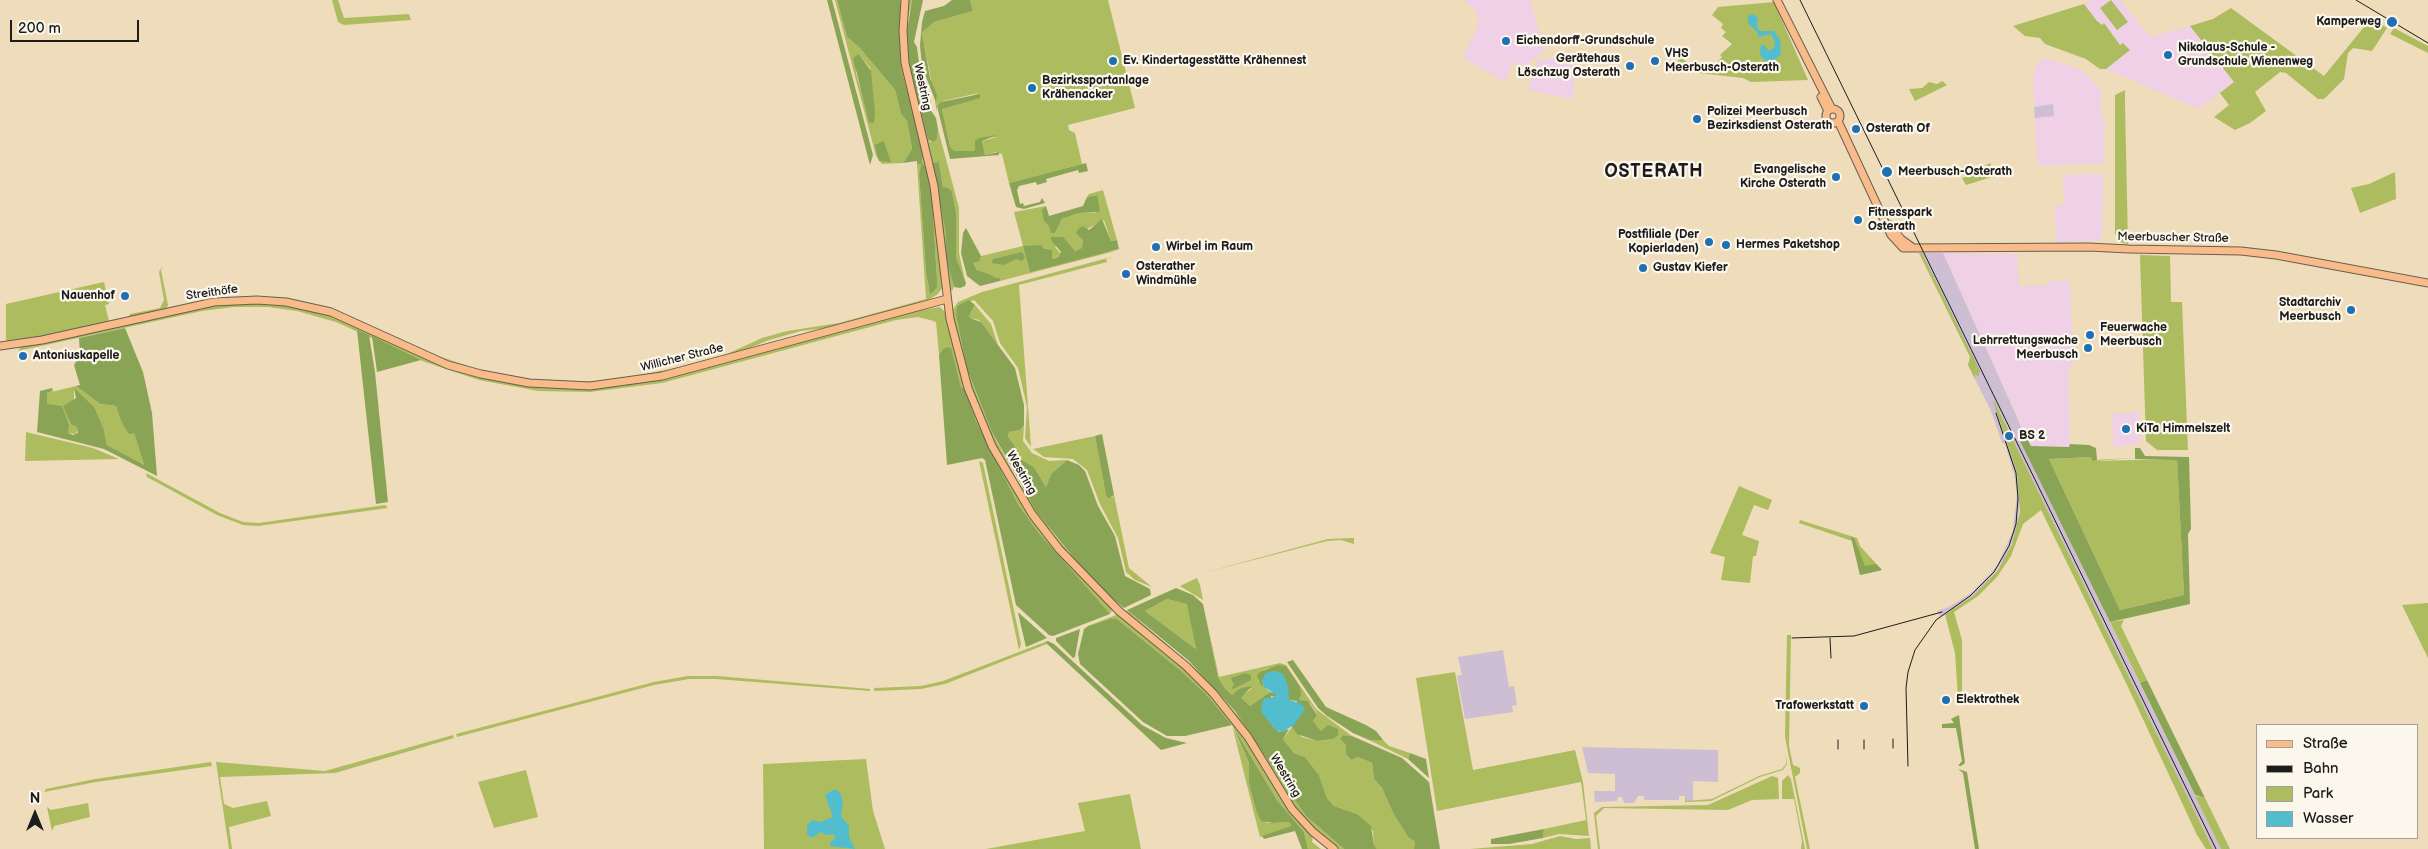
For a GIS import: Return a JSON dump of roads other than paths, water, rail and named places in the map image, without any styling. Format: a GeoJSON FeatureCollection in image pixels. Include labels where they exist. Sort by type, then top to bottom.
{"type":"FeatureCollection","features":[{"type":"Feature","properties":{"kind":"main road","name":"Westring"},"geometry":{"type":"LineString","coordinates":[[905,0],[905,63],[934,186],[947,299],[960,362],[978,414],[997,455],[1032,514],[1059,549],[1104,597],[1186,666],[1221,701],[1251,742],[1292,809],[1313,832],[1334,849]]}},
{"type":"Feature","properties":{"kind":"main road"},"geometry":{"type":"LineString","coordinates":[[1777,0],[1830,110],[1840,113],[1836,122],[1826,118],[1830,110]]}},
{"type":"Feature","properties":{"kind":"main road","name":"Meerbuscher Straße"},"geometry":{"type":"LineString","coordinates":[[1836,122],[1886,220],[1900,243],[1915,248],[2089,246],[2129,250],[2241,251],[2276,255],[2428,283]]}},
{"type":"Feature","properties":{"kind":"main road","name":"Willicher Straße"},"geometry":{"type":"LineString","coordinates":[[421,353],[448,365],[519,382],[561,386],[618,384],[669,374],[947,299]]}},
{"type":"Feature","properties":{"kind":"main road","name":"Streithöfe"},"geometry":{"type":"LineString","coordinates":[[0,346],[42,340],[214,302],[257,300],[286,302],[331,312],[421,353]]}},
{"type":"Feature","properties":{"kind":"water"},"geometry":{"type":"Polygon","coordinates":[[[1752,14],[1758,18],[1757,27],[1760,31],[1774,31],[1780,40],[1781,54],[1775,60],[1767,62],[1760,55],[1761,45],[1764,45],[1769,51],[1774,48],[1775,42],[1771,34],[1758,37],[1758,33],[1748,23],[1748,16],[1752,14]]]}},
{"type":"Feature","properties":{"kind":"water"},"geometry":{"type":"Polygon","coordinates":[[[1272,671],[1283,674],[1288,686],[1289,700],[1300,703],[1305,709],[1294,725],[1282,732],[1277,731],[1261,712],[1263,699],[1278,696],[1264,687],[1262,681],[1265,674],[1272,671]]]}},
{"type":"Feature","properties":{"kind":"water"},"geometry":{"type":"Polygon","coordinates":[[[833,790],[837,790],[841,795],[843,802],[841,816],[849,826],[849,837],[855,849],[830,846],[830,842],[836,838],[833,834],[826,835],[821,832],[811,838],[807,834],[807,826],[812,820],[820,822],[833,817],[825,795],[833,790]]]}},
{"type":"Feature","properties":{"kind":"tram line"},"geometry":{"type":"LineString","coordinates":[[2356,0],[2428,43]]}},
{"type":"Feature","properties":{"kind":"railway"},"geometry":{"type":"LineString","coordinates":[[1800,0],[2216,849]]}},
{"type":"Feature","properties":{"kind":"railway"},"geometry":{"type":"LineString","coordinates":[[1908,766],[1906,688],[1908,672],[1915,650],[1936,620],[1970,596],[1994,572],[2009,546],[2016,524],[2018,499],[2016,473],[1996,413]]}},
{"type":"Feature","properties":{"kind":"railway"},"geometry":{"type":"LineString","coordinates":[[1792,638],[1854,636],[1942,612]]}},
{"type":"Feature","properties":{"kind":"railway"},"geometry":{"type":"LineString","coordinates":[[1830,638],[1831,658]]}},
{"type":"Feature","properties":{"kind":"railway"},"geometry":{"type":"LineString","coordinates":[[1893,739],[1893,748]]}},
{"type":"Feature","properties":{"kind":"railway"},"geometry":{"type":"LineString","coordinates":[[1838,740],[1838,749]]}},
{"type":"Feature","properties":{"kind":"railway"},"geometry":{"type":"LineString","coordinates":[[1864,740],[1864,749]]}},
{"type":"Feature","properties":{"kind":"place","name":"Kamperweg"},"geometry":{"type":"Point","coordinates":[2392,22]}},
{"type":"Feature","properties":{"kind":"place","name":"Eichendorff-Grundschule"},"geometry":{"type":"Point","coordinates":[1506,41]}},
{"type":"Feature","properties":{"kind":"place","name":"Nikolaus-Schule - Grundschule Wienenweg"},"geometry":{"type":"Point","coordinates":[2168,55]}},
{"type":"Feature","properties":{"kind":"place","name":"Ev. Kindertagesstätte Krähennest"},"geometry":{"type":"Point","coordinates":[1113,61]}},
{"type":"Feature","properties":{"kind":"place","name":"VHS Meerbusch-Osterath"},"geometry":{"type":"Point","coordinates":[1655,61]}},
{"type":"Feature","properties":{"kind":"place","name":"Gerätehaus Löschzug Osterath"},"geometry":{"type":"Point","coordinates":[1630,66]}},
{"type":"Feature","properties":{"kind":"place","name":"Bezirkssportanlage Krähenacker"},"geometry":{"type":"Point","coordinates":[1032,88]}},
{"type":"Feature","properties":{"kind":"place","name":"Polizei Meerbusch Bezirksdienst Osterath"},"geometry":{"type":"Point","coordinates":[1697,119]}},
{"type":"Feature","properties":{"kind":"place","name":"Osterath Of"},"geometry":{"type":"Point","coordinates":[1856,129]}},
{"type":"Feature","properties":{"kind":"place","name":"Meerbusch-Osterath"},"geometry":{"type":"Point","coordinates":[1887,172]}},
{"type":"Feature","properties":{"kind":"place","name":"Evangelische Kirche Osterath"},"geometry":{"type":"Point","coordinates":[1836,177]}},
{"type":"Feature","properties":{"kind":"place","name":"Fitnesspark Osterath"},"geometry":{"type":"Point","coordinates":[1858,220]}},
{"type":"Feature","properties":{"kind":"place","name":"Postfiliale (Der Kopierladen)"},"geometry":{"type":"Point","coordinates":[1709,242]}},
{"type":"Feature","properties":{"kind":"place","name":"Hermes Paketshop"},"geometry":{"type":"Point","coordinates":[1726,245]}},
{"type":"Feature","properties":{"kind":"place","name":"Wirbel im Raum"},"geometry":{"type":"Point","coordinates":[1156,247]}},
{"type":"Feature","properties":{"kind":"place","name":"Gustav Kiefer"},"geometry":{"type":"Point","coordinates":[1643,268]}},
{"type":"Feature","properties":{"kind":"place","name":"Osterather Windmühle"},"geometry":{"type":"Point","coordinates":[1126,274]}},
{"type":"Feature","properties":{"kind":"place","name":"Nauenhof"},"geometry":{"type":"Point","coordinates":[125,296]}},
{"type":"Feature","properties":{"kind":"place","name":"Stadtarchiv Meerbusch"},"geometry":{"type":"Point","coordinates":[2351,310]}},
{"type":"Feature","properties":{"kind":"place","name":"Feuerwache Meerbusch"},"geometry":{"type":"Point","coordinates":[2090,335]}},
{"type":"Feature","properties":{"kind":"place","name":"Lehrrettungswache Meerbusch"},"geometry":{"type":"Point","coordinates":[2088,348]}},
{"type":"Feature","properties":{"kind":"place","name":"Antoniuskapelle"},"geometry":{"type":"Point","coordinates":[23,356]}},
{"type":"Feature","properties":{"kind":"place","name":"KiTa Himmelszelt"},"geometry":{"type":"Point","coordinates":[2126,429]}},
{"type":"Feature","properties":{"kind":"place","name":"BS 2"},"geometry":{"type":"Point","coordinates":[2009,436]}},
{"type":"Feature","properties":{"kind":"place","name":"Elektrothek"},"geometry":{"type":"Point","coordinates":[1946,700]}},
{"type":"Feature","properties":{"kind":"place","name":"Trafowerkstatt"},"geometry":{"type":"Point","coordinates":[1864,706]}},
{"type":"Feature","properties":{"kind":"district","name":"OSTERATH"},"geometry":{"type":"Point","coordinates":[1654,172]}}]}
